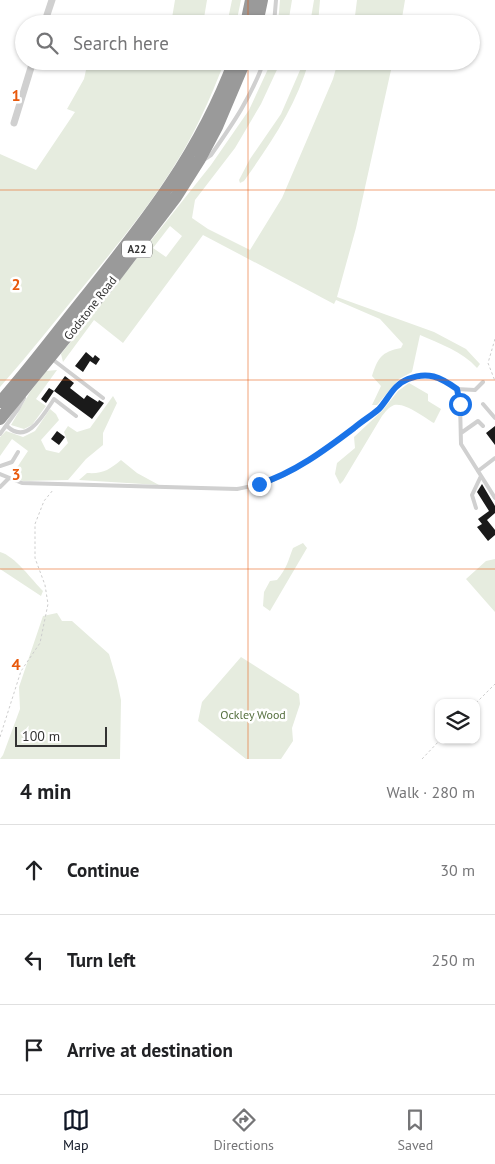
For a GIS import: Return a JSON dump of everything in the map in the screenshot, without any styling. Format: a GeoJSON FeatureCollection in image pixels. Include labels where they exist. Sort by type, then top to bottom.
{"type":"FeatureCollection","features":[{"type":"Feature","properties":{"kind":"highway"},"geometry":{"type":"LineString","coordinates":[[248,15],[251,0]]}},
{"type":"Feature","properties":{"kind":"highway"},"geometry":{"type":"LineString","coordinates":[[259,15],[262,0]]}},
{"type":"Feature","properties":{"kind":"highway","name":"Godstone Road"},"geometry":{"type":"LineString","coordinates":[[0,402],[137,231],[173,181],[206,124],[230,70]]}},
{"type":"Feature","properties":{"kind":"highway","name":"Godstone Road"},"geometry":{"type":"LineString","coordinates":[[4,422],[30,384],[176,197],[197,165],[217,127],[242,70]]}},
{"type":"Feature","properties":{"kind":"street"},"geometry":{"type":"LineString","coordinates":[[47,15],[52,0]]}},
{"type":"Feature","properties":{"kind":"street"},"geometry":{"type":"LineString","coordinates":[[14,123],[30,70]]}},
{"type":"Feature","properties":{"kind":"lane"},"geometry":{"type":"LineString","coordinates":[[275,15],[276,0]]}},
{"type":"Feature","properties":{"kind":"lane"},"geometry":{"type":"LineString","coordinates":[[197,165],[211,155],[226,134],[256,84],[261,70]]}},
{"type":"Feature","properties":{"kind":"lane"},"geometry":{"type":"LineString","coordinates":[[50,358],[103,398]]}},
{"type":"Feature","properties":{"kind":"lane"},"geometry":{"type":"LineString","coordinates":[[0,474],[22,483],[237,489],[276,479],[292,471],[339,439],[379,408],[399,383],[406,379],[428,374],[448,382],[457,389],[475,390],[484,382]]}},
{"type":"Feature","properties":{"kind":"lane"},"geometry":{"type":"LineString","coordinates":[[457,389],[460,404],[461,444],[495,498]]}},
{"type":"Feature","properties":{"kind":"lane"},"geometry":{"type":"LineString","coordinates":[[0,434],[4,422],[16,432],[30,430],[54,399],[76,416]]}},
{"type":"Feature","properties":{"kind":"lane"},"geometry":{"type":"LineString","coordinates":[[483,404],[495,418]]}},
{"type":"Feature","properties":{"kind":"lane"},"geometry":{"type":"LineString","coordinates":[[461,434],[478,421],[483,426]]}},
{"type":"Feature","properties":{"kind":"lane"},"geometry":{"type":"LineString","coordinates":[[0,466],[12,462],[18,452]]}},
{"type":"Feature","properties":{"kind":"lane"},"geometry":{"type":"LineString","coordinates":[[478,472],[495,458]]}},
{"type":"Feature","properties":{"kind":"lane"},"geometry":{"type":"LineString","coordinates":[[476,508],[472,496],[481,476]]}},
{"type":"Feature","properties":{"kind":"lane"},"geometry":{"type":"LineString","coordinates":[[0,487],[9,478]]}},
{"type":"Feature","properties":{"kind":"path"},"geometry":{"type":"LineString","coordinates":[[495,339],[488,363],[495,381]]}},
{"type":"Feature","properties":{"kind":"path"},"geometry":{"type":"LineString","coordinates":[[0,738],[22,672],[40,642],[48,604],[45,585],[35,558],[35,524],[44,501],[58,483]]}},
{"type":"Feature","properties":{"kind":"path"},"geometry":{"type":"LineString","coordinates":[[480,699],[495,684]]}},
{"type":"Feature","properties":{"kind":"path"},"geometry":{"type":"LineString","coordinates":[[422,759],[436,744]]}},
{"type":"Feature","properties":{"kind":"green space"},"geometry":{"type":"Polygon","coordinates":[[[175,0],[207,0],[204,15],[172,15],[175,0]]]}},
{"type":"Feature","properties":{"kind":"green space"},"geometry":{"type":"Polygon","coordinates":[[[232,0],[241,0],[238,15],[229,15],[232,0]]]}},
{"type":"Feature","properties":{"kind":"green space"},"geometry":{"type":"Polygon","coordinates":[[[280,0],[292,0],[290,15],[279,15],[280,0]]]}},
{"type":"Feature","properties":{"kind":"green space"},"geometry":{"type":"Polygon","coordinates":[[[314,0],[320,0],[319,15],[312,15],[314,0]]]}},
{"type":"Feature","properties":{"kind":"green space"},"geometry":{"type":"Polygon","coordinates":[[[357,0],[405,0],[402,15],[355,15],[357,0]]]}},
{"type":"Feature","properties":{"kind":"green space"},"geometry":{"type":"Polygon","coordinates":[[[86,70],[221,70],[190,139],[164,182],[119,243],[0,387],[0,154],[36,170],[75,112],[67,109],[84,79],[86,70]]]}},
{"type":"Feature","properties":{"kind":"green space"},"geometry":{"type":"Polygon","coordinates":[[[268,70],[277,70],[261,104],[235,148],[195,200],[192,218],[208,229],[250,250],[282,198],[336,70],[391,70],[356,228],[337,297],[434,332],[466,349],[480,364],[477,368],[458,352],[420,335],[412,372],[399,379],[377,405],[372,405],[381,386],[372,376],[376,365],[381,357],[401,348],[403,344],[380,319],[336,300],[334,304],[203,235],[123,343],[94,320],[63,362],[61,354],[211,165],[249,110],[268,70]],[[170,226],[153,248],[166,257],[182,236],[170,226]]]}},
{"type":"Feature","properties":{"kind":"green space"},"geometry":{"type":"Polygon","coordinates":[[[300,70],[306,70],[282,124],[264,153],[244,181],[240,183],[239,180],[250,159],[281,114],[300,70]]]}},
{"type":"Feature","properties":{"kind":"green space"},"geometry":{"type":"Polygon","coordinates":[[[57,370],[36,399],[46,406],[32,425],[24,429],[11,425],[30,392],[46,371],[57,370]]]}},
{"type":"Feature","properties":{"kind":"green space"},"geometry":{"type":"Polygon","coordinates":[[[409,383],[428,394],[428,401],[441,409],[434,423],[404,406],[394,405],[390,407],[382,416],[340,484],[335,474],[337,463],[355,448],[354,437],[383,410],[398,391],[409,383]]]}},
{"type":"Feature","properties":{"kind":"green space"},"geometry":{"type":"Polygon","coordinates":[[[113,396],[117,403],[103,433],[103,445],[86,459],[68,480],[23,481],[13,478],[16,469],[28,451],[12,439],[0,456],[0,437],[6,431],[23,437],[35,431],[50,409],[59,420],[41,440],[46,450],[59,453],[68,443],[64,432],[68,426],[77,432],[90,428],[113,396]]]}},
{"type":"Feature","properties":{"kind":"green space"},"geometry":{"type":"Polygon","coordinates":[[[121,460],[137,473],[159,485],[79,480],[87,473],[106,471],[121,460]]]}},
{"type":"Feature","properties":{"kind":"green space"},"geometry":{"type":"Polygon","coordinates":[[[303,543],[307,548],[270,611],[263,606],[264,592],[270,581],[277,580],[283,572],[293,548],[303,543]]]}},
{"type":"Feature","properties":{"kind":"green space"},"geometry":{"type":"Polygon","coordinates":[[[0,552],[12,558],[23,569],[43,591],[41,596],[0,569],[0,552]]]}},
{"type":"Feature","properties":{"kind":"green space"},"geometry":{"type":"Polygon","coordinates":[[[495,559],[495,612],[466,579],[486,561],[495,559]]]}},
{"type":"Feature","properties":{"kind":"green space"},"geometry":{"type":"Polygon","coordinates":[[[57,613],[62,621],[72,621],[109,654],[121,700],[120,759],[0,759],[20,709],[19,687],[43,616],[57,613]]]}},
{"type":"Feature","properties":{"kind":"green space","name":"Ockley Wood"},"geometry":{"type":"Polygon","coordinates":[[[241,657],[299,694],[300,704],[292,728],[293,741],[281,759],[246,759],[198,721],[202,702],[241,657]]]}},
{"type":"Feature","properties":{"kind":"building"},"geometry":{"type":"Polygon","coordinates":[[[86,352],[93,358],[95,355],[100,359],[96,365],[90,361],[83,372],[75,366],[86,352]]]}},
{"type":"Feature","properties":{"kind":"building"},"geometry":{"type":"Polygon","coordinates":[[[65,376],[74,383],[70,388],[84,399],[87,395],[98,402],[99,400],[104,403],[92,419],[54,391],[65,376]]]}},
{"type":"Feature","properties":{"kind":"building"},"geometry":{"type":"Polygon","coordinates":[[[49,388],[54,391],[46,403],[41,399],[49,388]]]}},
{"type":"Feature","properties":{"kind":"building"},"geometry":{"type":"Polygon","coordinates":[[[495,426],[495,445],[486,433],[495,426]]]}},
{"type":"Feature","properties":{"kind":"building"},"geometry":{"type":"Polygon","coordinates":[[[57,431],[65,437],[59,445],[51,439],[57,431]]]}},
{"type":"Feature","properties":{"kind":"building"},"geometry":{"type":"Polygon","coordinates":[[[482,484],[495,506],[495,513],[487,520],[495,530],[495,535],[488,541],[477,527],[482,524],[478,519],[489,511],[477,492],[482,484]]]}},
{"type":"Feature","properties":{"kind":"route"},"geometry":{"type":"LineString","coordinates":[[259,484],[276,479],[292,471],[339,439],[379,408],[399,383],[406,379],[428,374],[448,382],[457,389],[460,404]]}}]}
